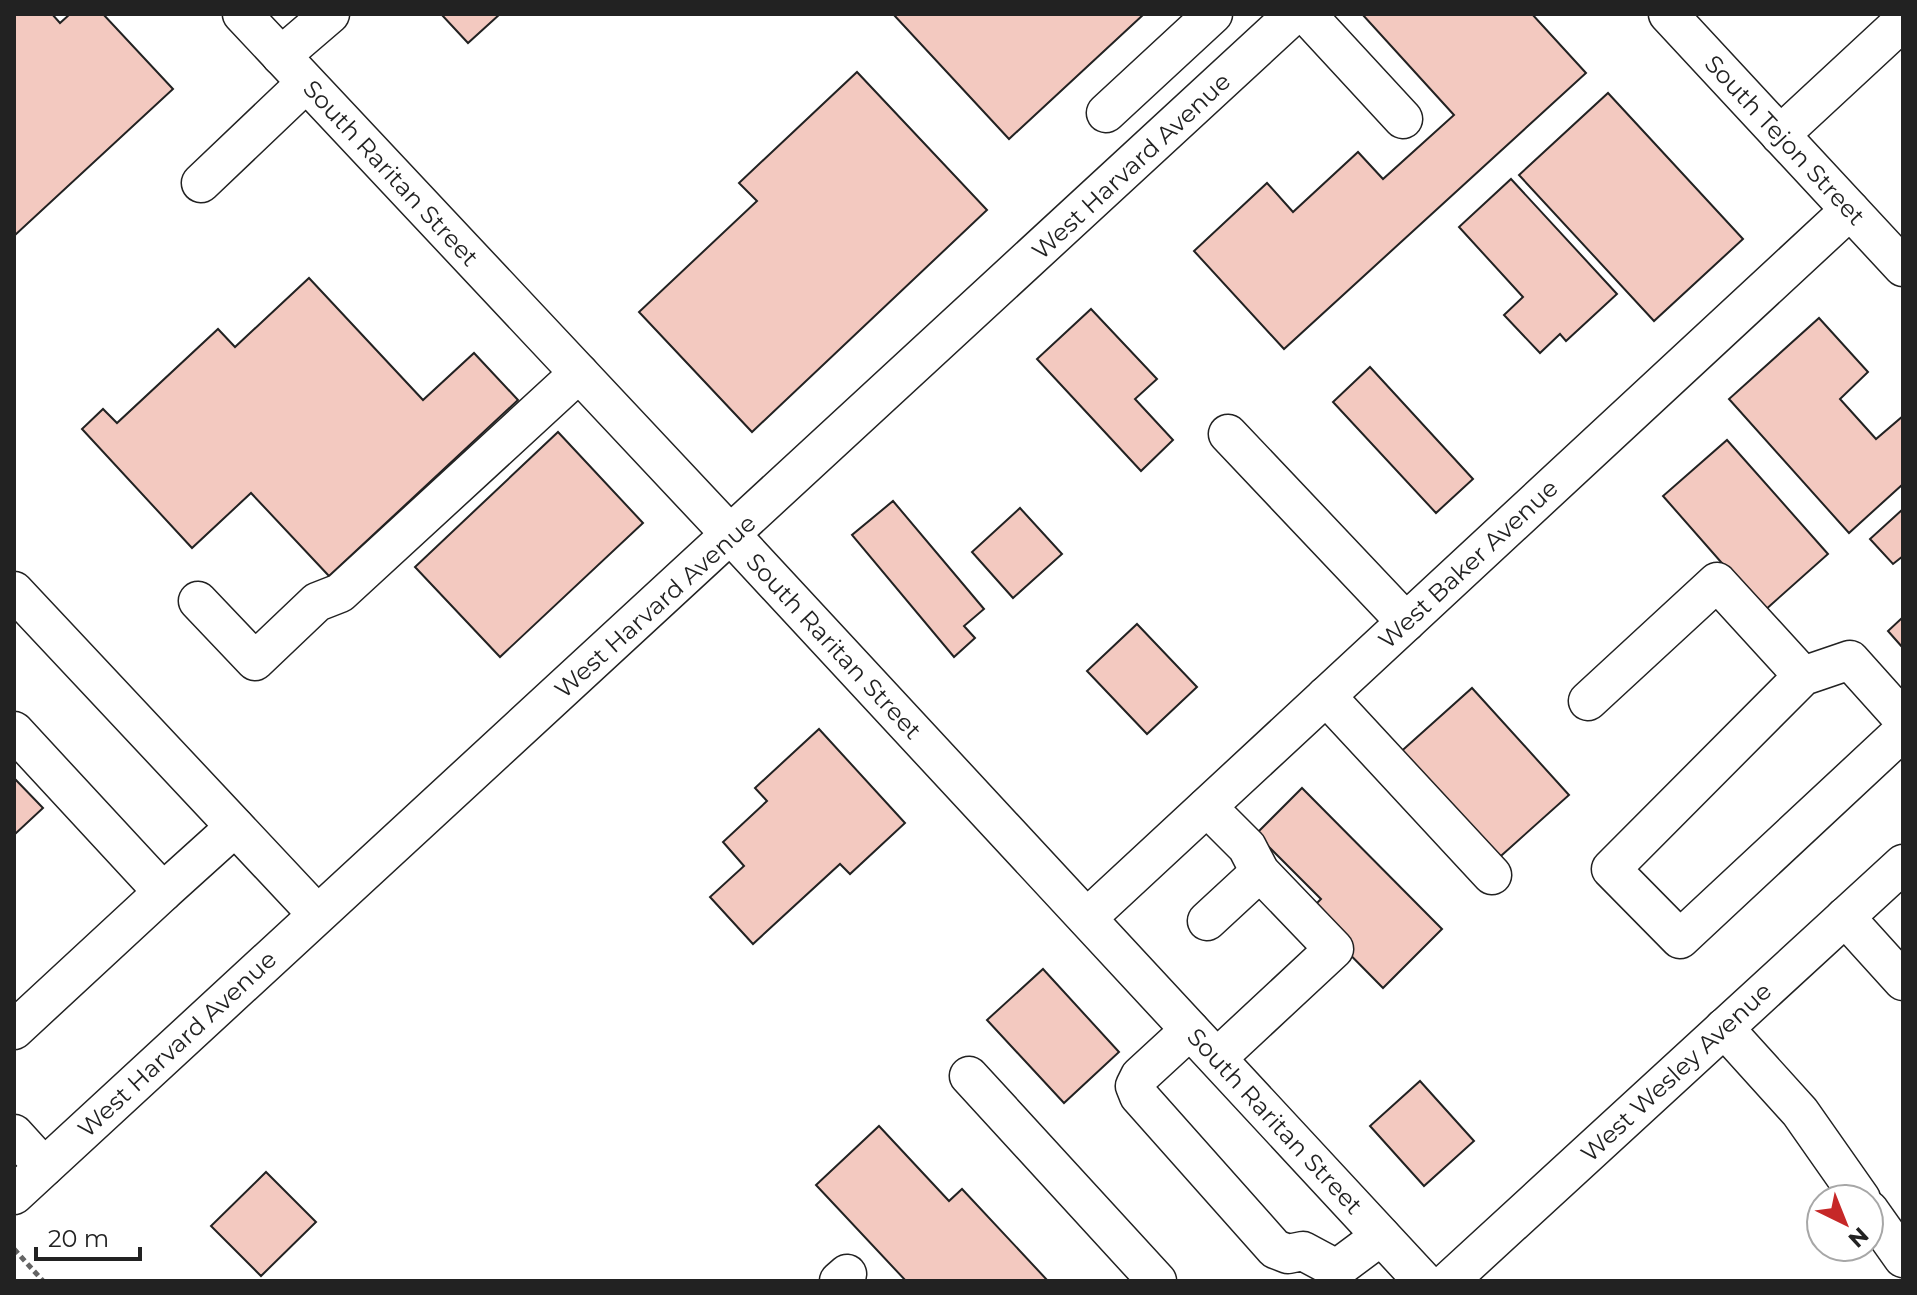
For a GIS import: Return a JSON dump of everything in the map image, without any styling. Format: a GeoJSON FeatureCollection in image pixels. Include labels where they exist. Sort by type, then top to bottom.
{"type":"FeatureCollection","features":[{"type":"Feature","properties":{"kind":"street","name":"South Raritan Street"},"geometry":{"type":"LineString","coordinates":[[242,14],[732,536],[1423,1281]]}},
{"type":"Feature","properties":{"kind":"street"},"geometry":{"type":"LineString","coordinates":[[281,56],[330,14]]}},
{"type":"Feature","properties":{"kind":"street","name":"West Harvard Avenue"},"geometry":{"type":"LineString","coordinates":[[14,1195],[732,536],[1294,14]]}},
{"type":"Feature","properties":{"kind":"street"},"geometry":{"type":"LineString","coordinates":[[1306,14],[1403,119]]}},
{"type":"Feature","properties":{"kind":"street","name":"South Tejon Street"},"geometry":{"type":"LineString","coordinates":[[1668,14],[1903,267]]}},
{"type":"Feature","properties":{"kind":"street"},"geometry":{"type":"LineString","coordinates":[[1780,135],[1903,21]]}},
{"type":"Feature","properties":{"kind":"street"},"geometry":{"type":"LineString","coordinates":[[1106,113],[1200,26],[1225,78]]}},
{"type":"Feature","properties":{"kind":"street"},"geometry":{"type":"LineString","coordinates":[[201,183],[306,83]]}},
{"type":"Feature","properties":{"kind":"street","name":"West Baker Avenue"},"geometry":{"type":"LineString","coordinates":[[1087,918],[1850,210]]}},
{"type":"Feature","properties":{"kind":"street"},"geometry":{"type":"LineString","coordinates":[[198,601],[255,661],[317,602],[340,593],[579,373]]}},
{"type":"Feature","properties":{"kind":"street"},"geometry":{"type":"LineString","coordinates":[[1228,434],[1406,622]]}},
{"type":"Feature","properties":{"kind":"street"},"geometry":{"type":"LineString","coordinates":[[1588,701],[1717,582],[1803,676]]}},
{"type":"Feature","properties":{"kind":"street"},"geometry":{"type":"LineString","coordinates":[[14,591],[317,914]]}},
{"type":"Feature","properties":{"kind":"street"},"geometry":{"type":"LineString","coordinates":[[1903,719],[1850,660],[1803,676],[1611,869],[1680,939],[1903,731]]}},
{"type":"Feature","properties":{"kind":"street"},"geometry":{"type":"LineString","coordinates":[[1326,696],[1492,875]]}},
{"type":"Feature","properties":{"kind":"street"},"geometry":{"type":"LineString","coordinates":[[14,731],[163,892]]}},
{"type":"Feature","properties":{"kind":"street"},"geometry":{"type":"LineString","coordinates":[[1207,807],[1247,847],[1260,872],[1334,949],[1217,1058]]}},
{"type":"Feature","properties":{"kind":"street"},"geometry":{"type":"LineString","coordinates":[[14,1030],[235,827]]}},
{"type":"Feature","properties":{"kind":"street","name":"West Wesley Avenue"},"geometry":{"type":"LineString","coordinates":[[1449,1281],[1903,864]]}},
{"type":"Feature","properties":{"kind":"street"},"geometry":{"type":"LineString","coordinates":[[1207,921],[1260,872]]}},
{"type":"Feature","properties":{"kind":"street"},"geometry":{"type":"LineString","coordinates":[[1845,917],[1903,981]]}},
{"type":"Feature","properties":{"kind":"street"},"geometry":{"type":"LineString","coordinates":[[1724,1028],[1800,1112],[1850,1183]]}},
{"type":"Feature","properties":{"kind":"street"},"geometry":{"type":"LineString","coordinates":[[1190,1030],[1140,1076],[1135,1086],[1139,1096],[1275,1249],[1288,1254],[1303,1251],[1331,1266],[1342,1265],[1381,1236]]}},
{"type":"Feature","properties":{"kind":"street"},"geometry":{"type":"LineString","coordinates":[[969,1076],[1157,1281]]}},
{"type":"Feature","properties":{"kind":"street"},"geometry":{"type":"LineString","coordinates":[[14,1134],[44,1167]]}},
{"type":"Feature","properties":{"kind":"street"},"geometry":{"type":"LineString","coordinates":[[1885,1233],[1903,1258]]}},
{"type":"Feature","properties":{"kind":"path"},"geometry":{"type":"LineString","coordinates":[[14,1249],[43,1281]]}},
{"type":"Feature","properties":{"kind":"building"},"geometry":{"type":"Polygon","coordinates":[[[14,14],[52,14],[60,23],[70,14],[103,14],[173,89],[14,236],[14,14]]]}},
{"type":"Feature","properties":{"kind":"building"},"geometry":{"type":"Polygon","coordinates":[[[441,14],[500,14],[468,43],[441,14]]]}},
{"type":"Feature","properties":{"kind":"building"},"geometry":{"type":"Polygon","coordinates":[[[893,14],[1144,14],[1009,139],[893,14]]]}},
{"type":"Feature","properties":{"kind":"building"},"geometry":{"type":"Polygon","coordinates":[[[1362,14],[1532,14],[1586,73],[1284,349],[1194,251],[1267,183],[1293,212],[1358,152],[1383,179],[1454,115],[1362,14]]]}},
{"type":"Feature","properties":{"kind":"building"},"geometry":{"type":"Polygon","coordinates":[[[857,72],[987,210],[752,432],[639,312],[757,201],[739,183],[857,72]]]}},
{"type":"Feature","properties":{"kind":"building"},"geometry":{"type":"Polygon","coordinates":[[[1608,93],[1743,239],[1654,321],[1519,175],[1608,93]]]}},
{"type":"Feature","properties":{"kind":"building"},"geometry":{"type":"Polygon","coordinates":[[[1511,179],[1617,294],[1566,341],[1560,334],[1540,353],[1504,315],[1523,297],[1459,227],[1511,179]]]}},
{"type":"Feature","properties":{"kind":"building"},"geometry":{"type":"Polygon","coordinates":[[[309,278],[423,400],[474,353],[518,400],[329,576],[251,493],[192,548],[82,429],[103,409],[117,423],[218,329],[235,347],[309,278]]]}},
{"type":"Feature","properties":{"kind":"building"},"geometry":{"type":"Polygon","coordinates":[[[1091,309],[1157,379],[1135,399],[1173,440],[1141,471],[1037,359],[1091,309]]]}},
{"type":"Feature","properties":{"kind":"building"},"geometry":{"type":"Polygon","coordinates":[[[1819,318],[1868,372],[1840,399],[1876,439],[1903,416],[1903,484],[1849,533],[1729,399],[1819,318]]]}},
{"type":"Feature","properties":{"kind":"building"},"geometry":{"type":"Polygon","coordinates":[[[1370,367],[1473,479],[1436,513],[1333,402],[1370,367]]]}},
{"type":"Feature","properties":{"kind":"building"},"geometry":{"type":"Polygon","coordinates":[[[558,432],[643,523],[500,657],[415,567],[558,432]]]}},
{"type":"Feature","properties":{"kind":"building"},"geometry":{"type":"Polygon","coordinates":[[[1727,440],[1828,554],[1764,611],[1663,496],[1727,440]]]}},
{"type":"Feature","properties":{"kind":"building"},"geometry":{"type":"Polygon","coordinates":[[[893,501],[984,609],[964,626],[975,638],[954,657],[852,535],[893,501]]]}},
{"type":"Feature","properties":{"kind":"building"},"geometry":{"type":"Polygon","coordinates":[[[1020,508],[1062,554],[1013,598],[972,552],[1020,508]]]}},
{"type":"Feature","properties":{"kind":"building"},"geometry":{"type":"Polygon","coordinates":[[[1903,509],[1903,556],[1893,564],[1870,539],[1903,509]]]}},
{"type":"Feature","properties":{"kind":"building"},"geometry":{"type":"Polygon","coordinates":[[[1903,617],[1903,648],[1888,631],[1903,617]]]}},
{"type":"Feature","properties":{"kind":"building"},"geometry":{"type":"Polygon","coordinates":[[[1137,624],[1197,687],[1147,734],[1087,671],[1137,624]]]}},
{"type":"Feature","properties":{"kind":"building"},"geometry":{"type":"Polygon","coordinates":[[[1472,688],[1569,795],[1493,863],[1396,756],[1472,688]]]}},
{"type":"Feature","properties":{"kind":"building"},"geometry":{"type":"Polygon","coordinates":[[[819,729],[905,823],[850,874],[840,864],[753,944],[710,897],[744,866],[723,842],[767,801],[755,788],[819,729]]]}},
{"type":"Feature","properties":{"kind":"building"},"geometry":{"type":"Polygon","coordinates":[[[14,778],[43,808],[14,835],[14,778]]]}},
{"type":"Feature","properties":{"kind":"building"},"geometry":{"type":"Polygon","coordinates":[[[1302,788],[1442,929],[1383,988],[1308,912],[1321,899],[1256,834],[1302,788]]]}},
{"type":"Feature","properties":{"kind":"building"},"geometry":{"type":"Polygon","coordinates":[[[1043,969],[1119,1052],[1064,1103],[987,1020],[1043,969]]]}},
{"type":"Feature","properties":{"kind":"building"},"geometry":{"type":"Polygon","coordinates":[[[1420,1081],[1474,1141],[1424,1186],[1370,1126],[1420,1081]]]}},
{"type":"Feature","properties":{"kind":"building"},"geometry":{"type":"Polygon","coordinates":[[[879,1126],[949,1201],[962,1189],[1048,1281],[906,1281],[816,1185],[879,1126]]]}},
{"type":"Feature","properties":{"kind":"building"},"geometry":{"type":"Polygon","coordinates":[[[266,1172],[316,1222],[261,1276],[211,1226],[266,1172]]]}}]}
